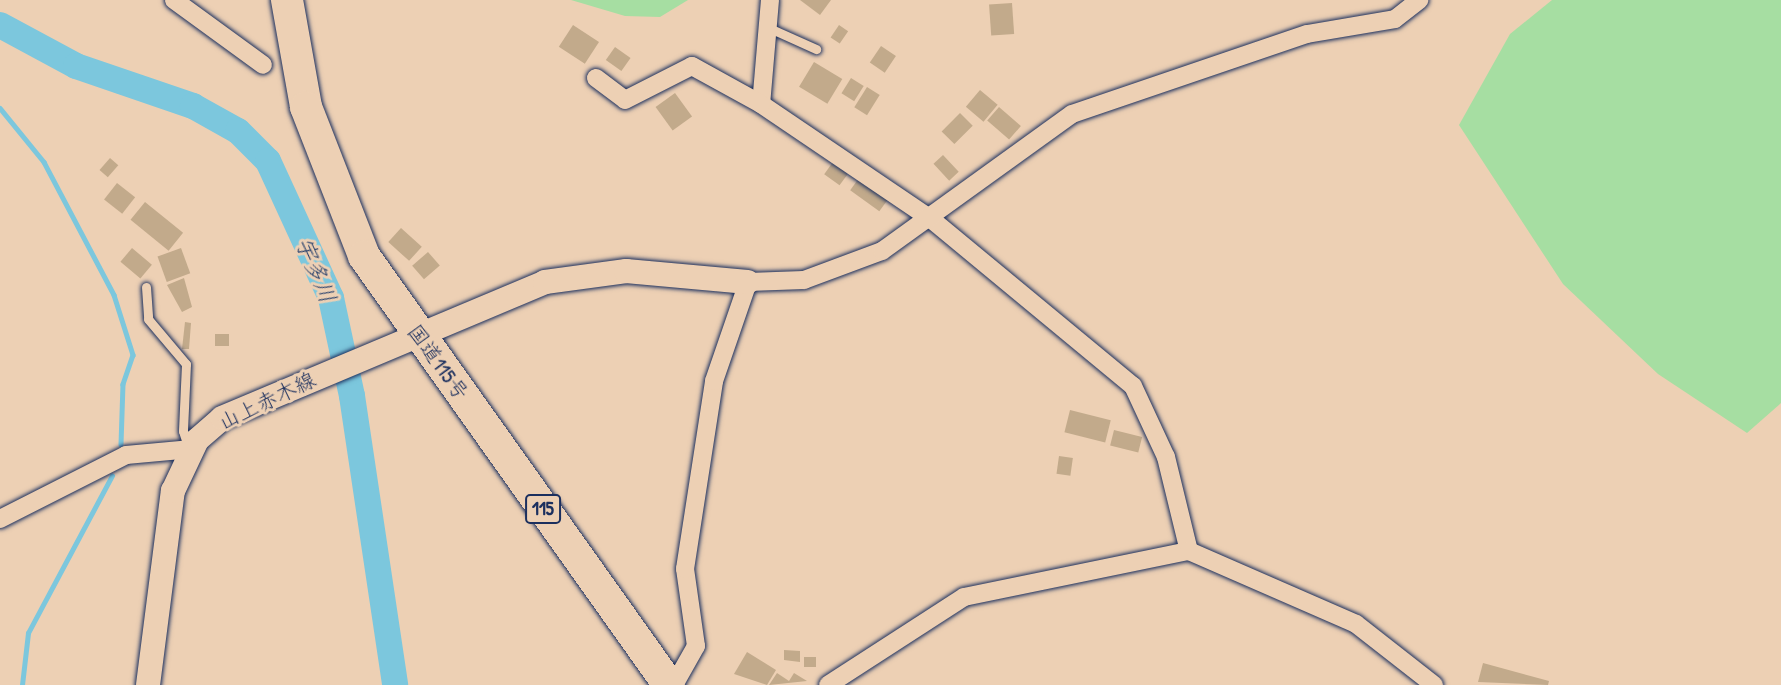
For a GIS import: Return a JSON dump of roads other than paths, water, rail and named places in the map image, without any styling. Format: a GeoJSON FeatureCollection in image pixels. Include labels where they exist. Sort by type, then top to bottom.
{"type":"FeatureCollection","features":[{"type":"Feature","properties":{"kind":"highway","name":"国道115号"},"geometry":{"type":"LineString","coordinates":[[287,0],[306,107],[324,165],[365,256],[412,335],[672,685]]}},
{"type":"Feature","properties":{"kind":"main road","name":"山上赤木線"},"geometry":{"type":"LineString","coordinates":[[148,685],[173,491],[192,450],[222,418],[412,335],[585,273],[748,282]]}},
{"type":"Feature","properties":{"kind":"street"},"geometry":{"type":"LineString","coordinates":[[174,0],[263,65]]}},
{"type":"Feature","properties":{"kind":"street"},"geometry":{"type":"LineString","coordinates":[[761,104],[770,0]]}},
{"type":"Feature","properties":{"kind":"street"},"geometry":{"type":"LineString","coordinates":[[672,685],[696,646],[685,569],[714,381],[748,282],[804,280],[846,267],[931,219],[1059,120],[1307,34],[1395,19],[1419,0]]}},
{"type":"Feature","properties":{"kind":"street"},"geometry":{"type":"LineString","coordinates":[[596,78],[625,100],[692,66],[761,104],[931,219],[1133,386],[1166,457],[1189,551]]}},
{"type":"Feature","properties":{"kind":"street"},"geometry":{"type":"LineString","coordinates":[[0,519],[126,455],[192,450]]}},
{"type":"Feature","properties":{"kind":"street"},"geometry":{"type":"LineString","coordinates":[[828,685],[964,597],[1189,551],[1356,624],[1434,685]]}},
{"type":"Feature","properties":{"kind":"lane"},"geometry":{"type":"LineString","coordinates":[[767,27],[816,49]]}},
{"type":"Feature","properties":{"kind":"lane"},"geometry":{"type":"LineString","coordinates":[[146,287],[148,319],[186,364],[183,431],[192,450]]}},
{"type":"Feature","properties":{"kind":"waterway","name":"宇多川"},"geometry":{"type":"LineString","coordinates":[[0,25],[76,66],[193,106],[238,131],[268,161],[331,298],[352,396],[395,685]]}},
{"type":"Feature","properties":{"kind":"waterway"},"geometry":{"type":"LineString","coordinates":[[0,108],[44,162],[114,295],[133,355],[123,384],[121,444]]}},
{"type":"Feature","properties":{"kind":"waterway"},"geometry":{"type":"LineString","coordinates":[[22,685],[28,633],[112,476]]}}]}
